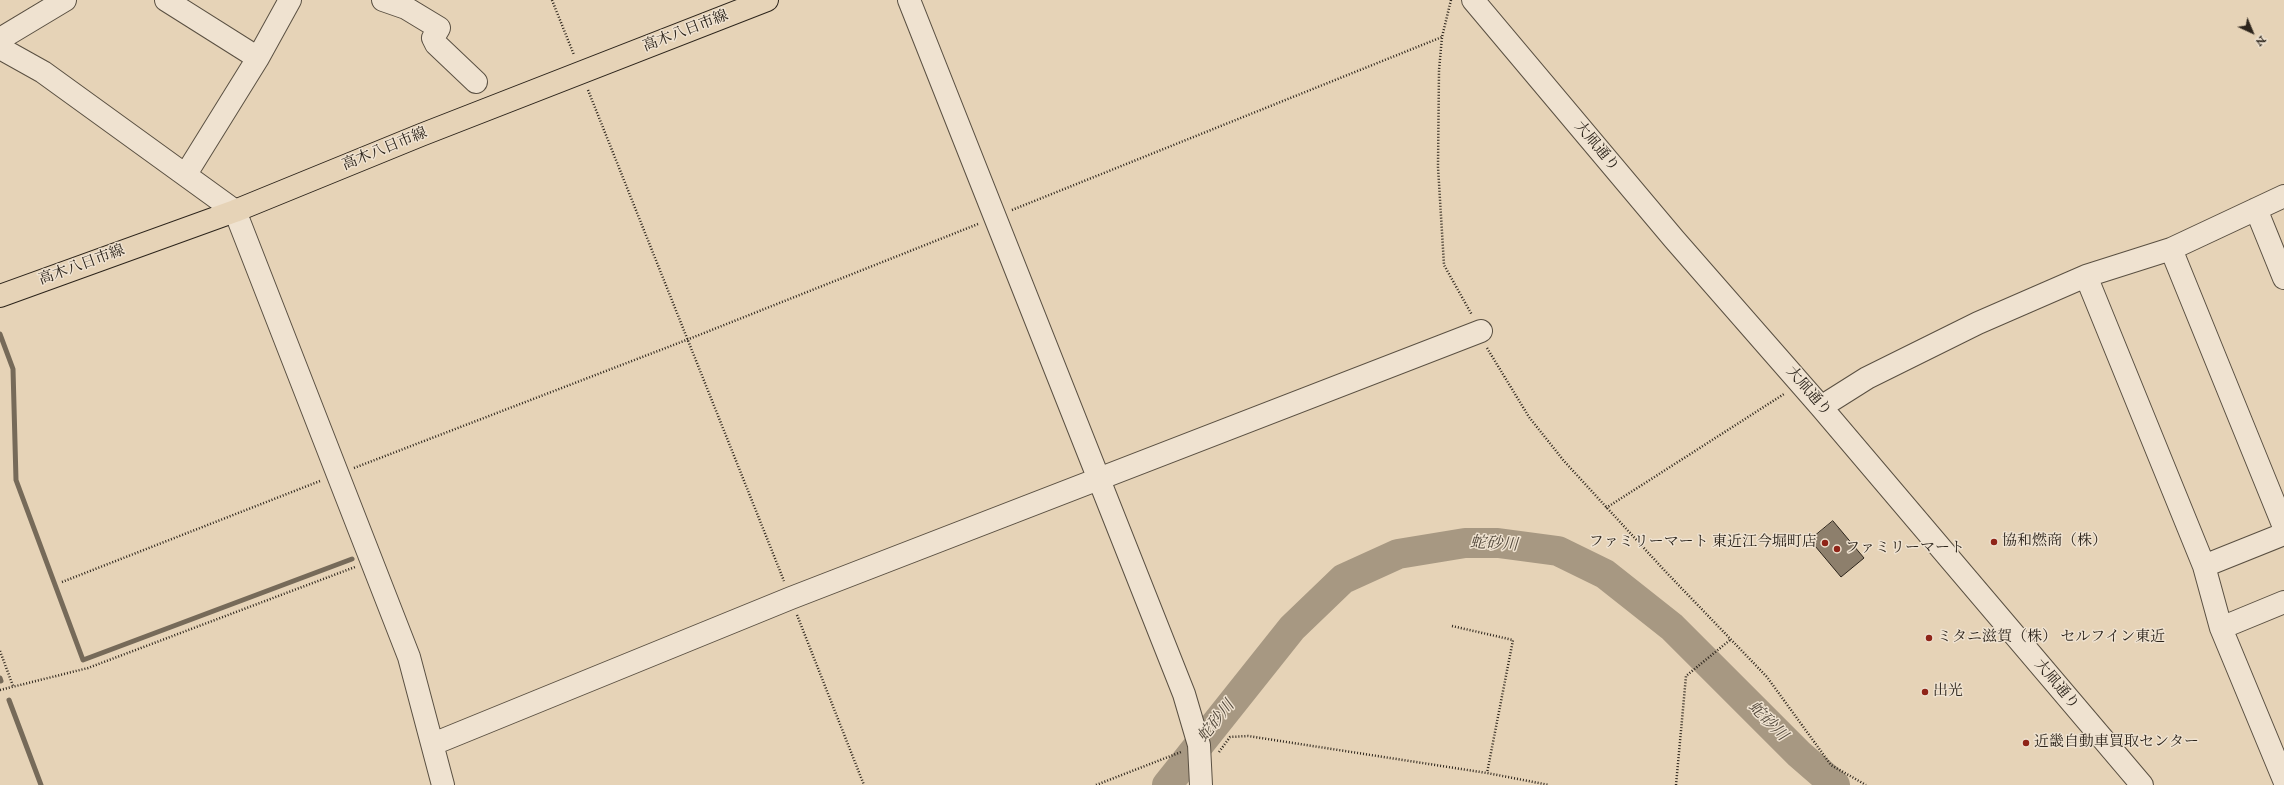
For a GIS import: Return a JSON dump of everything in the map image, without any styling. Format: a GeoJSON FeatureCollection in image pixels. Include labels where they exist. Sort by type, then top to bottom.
{"type":"FeatureCollection","features":[{"type":"Feature","properties":{"kind":"main road","name":"高木八日市線"},"geometry":{"type":"LineString","coordinates":[[0,296],[234,211],[767,0]]}},
{"type":"Feature","properties":{"kind":"street"},"geometry":{"type":"LineString","coordinates":[[0,39],[65,0]]}},
{"type":"Feature","properties":{"kind":"street"},"geometry":{"type":"LineString","coordinates":[[166,0],[258,58]]}},
{"type":"Feature","properties":{"kind":"street"},"geometry":{"type":"LineString","coordinates":[[186,174],[258,58],[290,0]]}},
{"type":"Feature","properties":{"kind":"street"},"geometry":{"type":"LineString","coordinates":[[383,0],[406,8],[440,28],[433,38],[436,44],[476,82]]}},
{"type":"Feature","properties":{"kind":"street"},"geometry":{"type":"LineString","coordinates":[[909,0],[994,218],[1184,694],[1199,745],[1201,781]]}},
{"type":"Feature","properties":{"kind":"street","name":"大凧通り"},"geometry":{"type":"LineString","coordinates":[[1473,0],[1669,233],[1821,407],[2142,785]]}},
{"type":"Feature","properties":{"kind":"street"},"geometry":{"type":"LineString","coordinates":[[0,48],[43,72],[186,174],[234,211],[409,657],[443,785]]}},
{"type":"Feature","properties":{"kind":"street"},"geometry":{"type":"LineString","coordinates":[[1821,407],[1867,378],[1978,323],[2086,276],[2171,249],[2284,196]]}},
{"type":"Feature","properties":{"kind":"street"},"geometry":{"type":"LineString","coordinates":[[2256,210],[2284,278]]}},
{"type":"Feature","properties":{"kind":"street"},"geometry":{"type":"LineString","coordinates":[[2171,249],[2284,527]]}},
{"type":"Feature","properties":{"kind":"street"},"geometry":{"type":"LineString","coordinates":[[2086,276],[2204,566],[2221,628],[2284,780]]}},
{"type":"Feature","properties":{"kind":"street"},"geometry":{"type":"LineString","coordinates":[[433,744],[791,598],[1481,331]]}},
{"type":"Feature","properties":{"kind":"street"},"geometry":{"type":"LineString","coordinates":[[2204,566],[2284,534]]}},
{"type":"Feature","properties":{"kind":"street"},"geometry":{"type":"LineString","coordinates":[[2221,628],[2284,602]]}},
{"type":"Feature","properties":{"kind":"path"},"geometry":{"type":"LineString","coordinates":[[552,0],[689,339],[864,785]]}},
{"type":"Feature","properties":{"kind":"path"},"geometry":{"type":"LineString","coordinates":[[1451,0],[1442,37],[1438,167],[1444,265],[1481,331],[1483,342],[1529,417],[1606,508],[1730,640],[1767,677],[1831,765],[1866,785]]}},
{"type":"Feature","properties":{"kind":"path"},"geometry":{"type":"LineString","coordinates":[[62,582],[689,339],[994,218],[1442,37]]}},
{"type":"Feature","properties":{"kind":"path"},"geometry":{"type":"LineString","coordinates":[[1606,508],[1800,384]]}},
{"type":"Feature","properties":{"kind":"path"},"geometry":{"type":"LineString","coordinates":[[0,690],[88,668],[372,560]]}},
{"type":"Feature","properties":{"kind":"path"},"geometry":{"type":"LineString","coordinates":[[1452,626],[1513,640],[1487,773]]}},
{"type":"Feature","properties":{"kind":"path"},"geometry":{"type":"LineString","coordinates":[[1676,785],[1686,676],[1730,640]]}},
{"type":"Feature","properties":{"kind":"path"},"geometry":{"type":"LineString","coordinates":[[0,651],[14,686]]}},
{"type":"Feature","properties":{"kind":"path"},"geometry":{"type":"LineString","coordinates":[[1218,756],[1230,737],[1248,736],[1487,773],[1549,785]]}},
{"type":"Feature","properties":{"kind":"path"},"geometry":{"type":"LineString","coordinates":[[1096,785],[1199,745]]}},
{"type":"Feature","properties":{"kind":"building","name":"ファミリーマート"},"geometry":{"type":"Polygon","coordinates":[[[1833,521],[1864,558],[1841,577],[1810,540],[1833,521]]]}},
{"type":"Feature","properties":{"kind":"waterway"},"geometry":{"type":"LineString","coordinates":[[0,334],[13,369],[16,480],[83,660],[352,559]]}},
{"type":"Feature","properties":{"kind":"waterway","name":"蛇砂川"},"geometry":{"type":"LineString","coordinates":[[1167,785],[1292,628],[1343,579],[1398,554],[1465,543],[1498,543],[1558,551],[1605,574],[1672,627],[1799,754],[1835,785]]}},
{"type":"Feature","properties":{"kind":"waterway"},"geometry":{"type":"LineString","coordinates":[[9,700],[41,785]]}},
{"type":"Feature","properties":{"kind":"place","name":"協和燃商（株）"},"geometry":{"type":"Point","coordinates":[1994,542]}},
{"type":"Feature","properties":{"kind":"place","name":"ファミリーマート 東近江今堀町店"},"geometry":{"type":"Point","coordinates":[1825,543]}},
{"type":"Feature","properties":{"kind":"place","name":"ファミリーマート"},"geometry":{"type":"Point","coordinates":[1837,549]}},
{"type":"Feature","properties":{"kind":"place","name":"ミタニ滋賀（株） セルフイン東近"},"geometry":{"type":"Point","coordinates":[1929,638]}},
{"type":"Feature","properties":{"kind":"place","name":"出光"},"geometry":{"type":"Point","coordinates":[1925,692]}},
{"type":"Feature","properties":{"kind":"place","name":"近畿自動車買取センター"},"geometry":{"type":"Point","coordinates":[2026,743]}}]}
